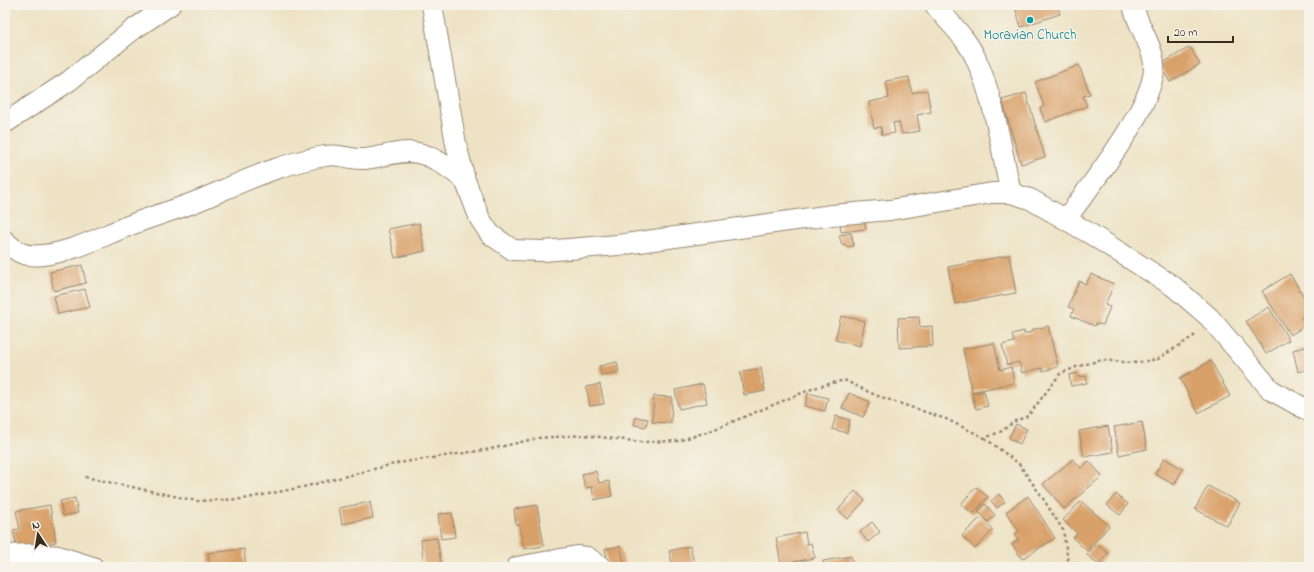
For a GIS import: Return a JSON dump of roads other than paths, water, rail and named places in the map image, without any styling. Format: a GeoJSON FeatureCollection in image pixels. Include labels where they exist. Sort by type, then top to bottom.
{"type":"FeatureCollection","features":[{"type":"Feature","properties":{"kind":"street"},"geometry":{"type":"LineString","coordinates":[[5,123],[69,81],[134,29],[170,5]]}},
{"type":"Feature","properties":{"kind":"street"},"geometry":{"type":"LineString","coordinates":[[432,5],[456,144],[465,180],[480,219],[490,234],[513,250],[543,251],[618,245],[832,215],[890,210],[992,193],[1011,193],[1030,199],[1066,219],[1173,286],[1209,317],[1271,390],[1309,411]]}},
{"type":"Feature","properties":{"kind":"street"},"geometry":{"type":"LineString","coordinates":[[935,5],[962,36],[976,58],[989,94],[1011,193]]}},
{"type":"Feature","properties":{"kind":"street"},"geometry":{"type":"LineString","coordinates":[[1066,219],[1112,157],[1135,118],[1149,90],[1154,65],[1133,5]]}},
{"type":"Feature","properties":{"kind":"street"},"geometry":{"type":"LineString","coordinates":[[5,241],[16,252],[28,255],[42,255],[84,245],[130,225],[200,200],[246,179],[325,156],[344,156],[360,160],[408,152],[419,153],[432,158],[465,180]]}},
{"type":"Feature","properties":{"kind":"street"},"geometry":{"type":"LineString","coordinates":[[5,555],[58,556],[94,567]]}},
{"type":"Feature","properties":{"kind":"street"},"geometry":{"type":"LineString","coordinates":[[517,567],[577,556],[587,557],[601,567]]}},
{"type":"Feature","properties":{"kind":"place","name":"Moravian Church"},"geometry":{"type":"Point","coordinates":[1030,20]}}]}
